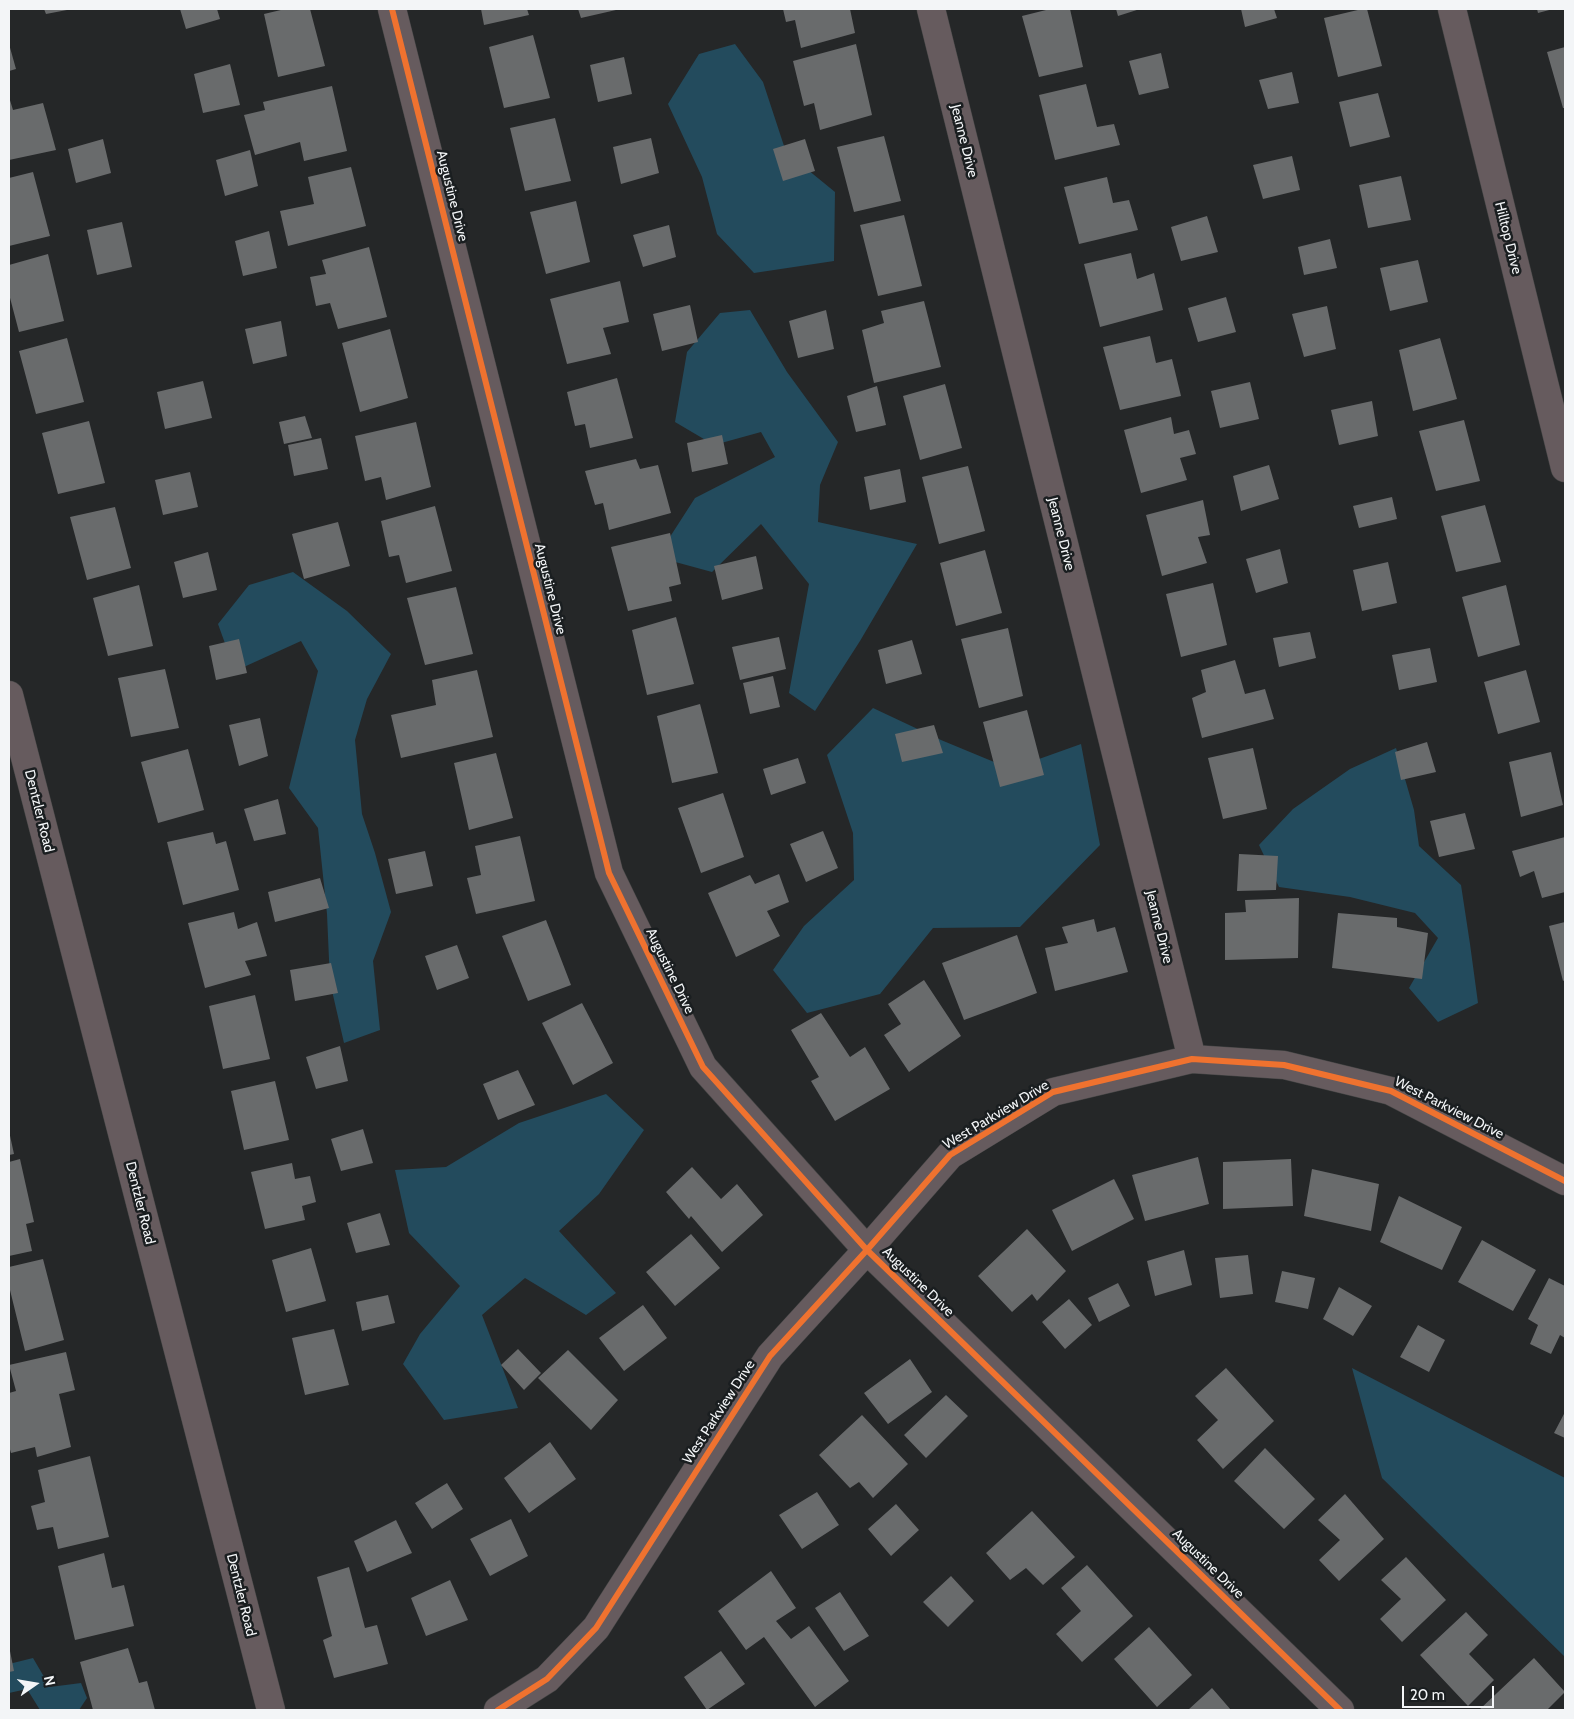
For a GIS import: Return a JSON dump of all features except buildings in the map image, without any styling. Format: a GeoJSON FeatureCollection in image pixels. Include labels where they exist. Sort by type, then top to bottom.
{"type":"FeatureCollection","features":[{"type":"Feature","properties":{"kind":"street","name":"Augustine Drive"},"geometry":{"type":"LineString","coordinates":[[392,9],[609,873],[703,1067],[867,1250],[1340,1710]]}},
{"type":"Feature","properties":{"kind":"street","name":"Jeanne Drive"},"geometry":{"type":"LineString","coordinates":[[932,9],[1192,1059]]}},
{"type":"Feature","properties":{"kind":"street","name":"Hilltop Drive"},"geometry":{"type":"LineString","coordinates":[[1452,9],[1565,468]]}},
{"type":"Feature","properties":{"kind":"street","name":"Dentzler Road"},"geometry":{"type":"LineString","coordinates":[[9,695],[271,1710]]}},
{"type":"Feature","properties":{"kind":"street","name":"West Parkview Drive"},"geometry":{"type":"LineString","coordinates":[[498,1710],[547,1678],[596,1628],[770,1356],[867,1250],[950,1155],[1053,1092],[1192,1059],[1284,1065],[1391,1091],[1565,1181]]}},
{"type":"Feature","properties":{"kind":"shaded area"},"geometry":{"type":"Polygon","coordinates":[[[735,44],[763,82],[786,152],[835,192],[834,261],[754,273],[717,234],[702,177],[668,104],[699,54],[735,44]]]}},
{"type":"Feature","properties":{"kind":"shaded area"},"geometry":{"type":"Polygon","coordinates":[[[750,310],[787,372],[838,442],[820,485],[818,522],[917,544],[860,641],[815,711],[789,693],[809,584],[761,524],[712,572],[657,557],[695,498],[775,457],[761,432],[714,445],[675,422],[687,352],[720,313],[750,310]]]}},
{"type":"Feature","properties":{"kind":"shaded area"},"geometry":{"type":"Polygon","coordinates":[[[293,572],[347,611],[391,654],[367,699],[355,740],[362,814],[391,912],[373,961],[380,1030],[344,1043],[330,982],[327,914],[318,828],[289,788],[318,671],[301,641],[235,671],[218,624],[249,585],[293,572]]]}},
{"type":"Feature","properties":{"kind":"shaded area"},"geometry":{"type":"Polygon","coordinates":[[[873,708],[941,740],[1011,769],[1081,744],[1100,845],[1020,927],[933,928],[880,994],[807,1013],[773,970],[804,926],[854,880],[853,833],[827,755],[873,708]]]}},
{"type":"Feature","properties":{"kind":"shaded area"},"geometry":{"type":"Polygon","coordinates":[[[1396,748],[1414,810],[1419,846],[1461,885],[1478,1003],[1438,1022],[1409,988],[1438,938],[1415,913],[1350,897],[1279,887],[1259,845],[1293,809],[1350,769],[1396,748]]]}},
{"type":"Feature","properties":{"kind":"shaded area"},"geometry":{"type":"Polygon","coordinates":[[[606,1094],[644,1130],[599,1194],[559,1231],[616,1293],[586,1315],[525,1278],[482,1315],[518,1408],[444,1420],[403,1364],[420,1334],[460,1286],[409,1233],[395,1170],[446,1167],[519,1123],[606,1094]]]}},
{"type":"Feature","properties":{"kind":"shaded area"},"geometry":{"type":"Polygon","coordinates":[[[1352,1368],[1565,1478],[1565,1657],[1382,1478],[1352,1368]]]}},
{"type":"Feature","properties":{"kind":"shaded area"},"geometry":{"type":"Polygon","coordinates":[[[33,1658],[50,1687],[81,1683],[87,1698],[79,1710],[40,1710],[27,1689],[9,1693],[9,1664],[33,1658]]]}},
{"type":"Feature","properties":{"kind":"cycle path"},"geometry":{"type":"LineString","coordinates":[[392,9],[609,873],[703,1067],[867,1250],[1340,1710]]}},
{"type":"Feature","properties":{"kind":"cycle path"},"geometry":{"type":"LineString","coordinates":[[498,1710],[547,1679],[596,1628],[770,1356],[867,1250],[950,1155],[1053,1092],[1192,1059],[1284,1065],[1391,1091],[1565,1181]]}}]}
